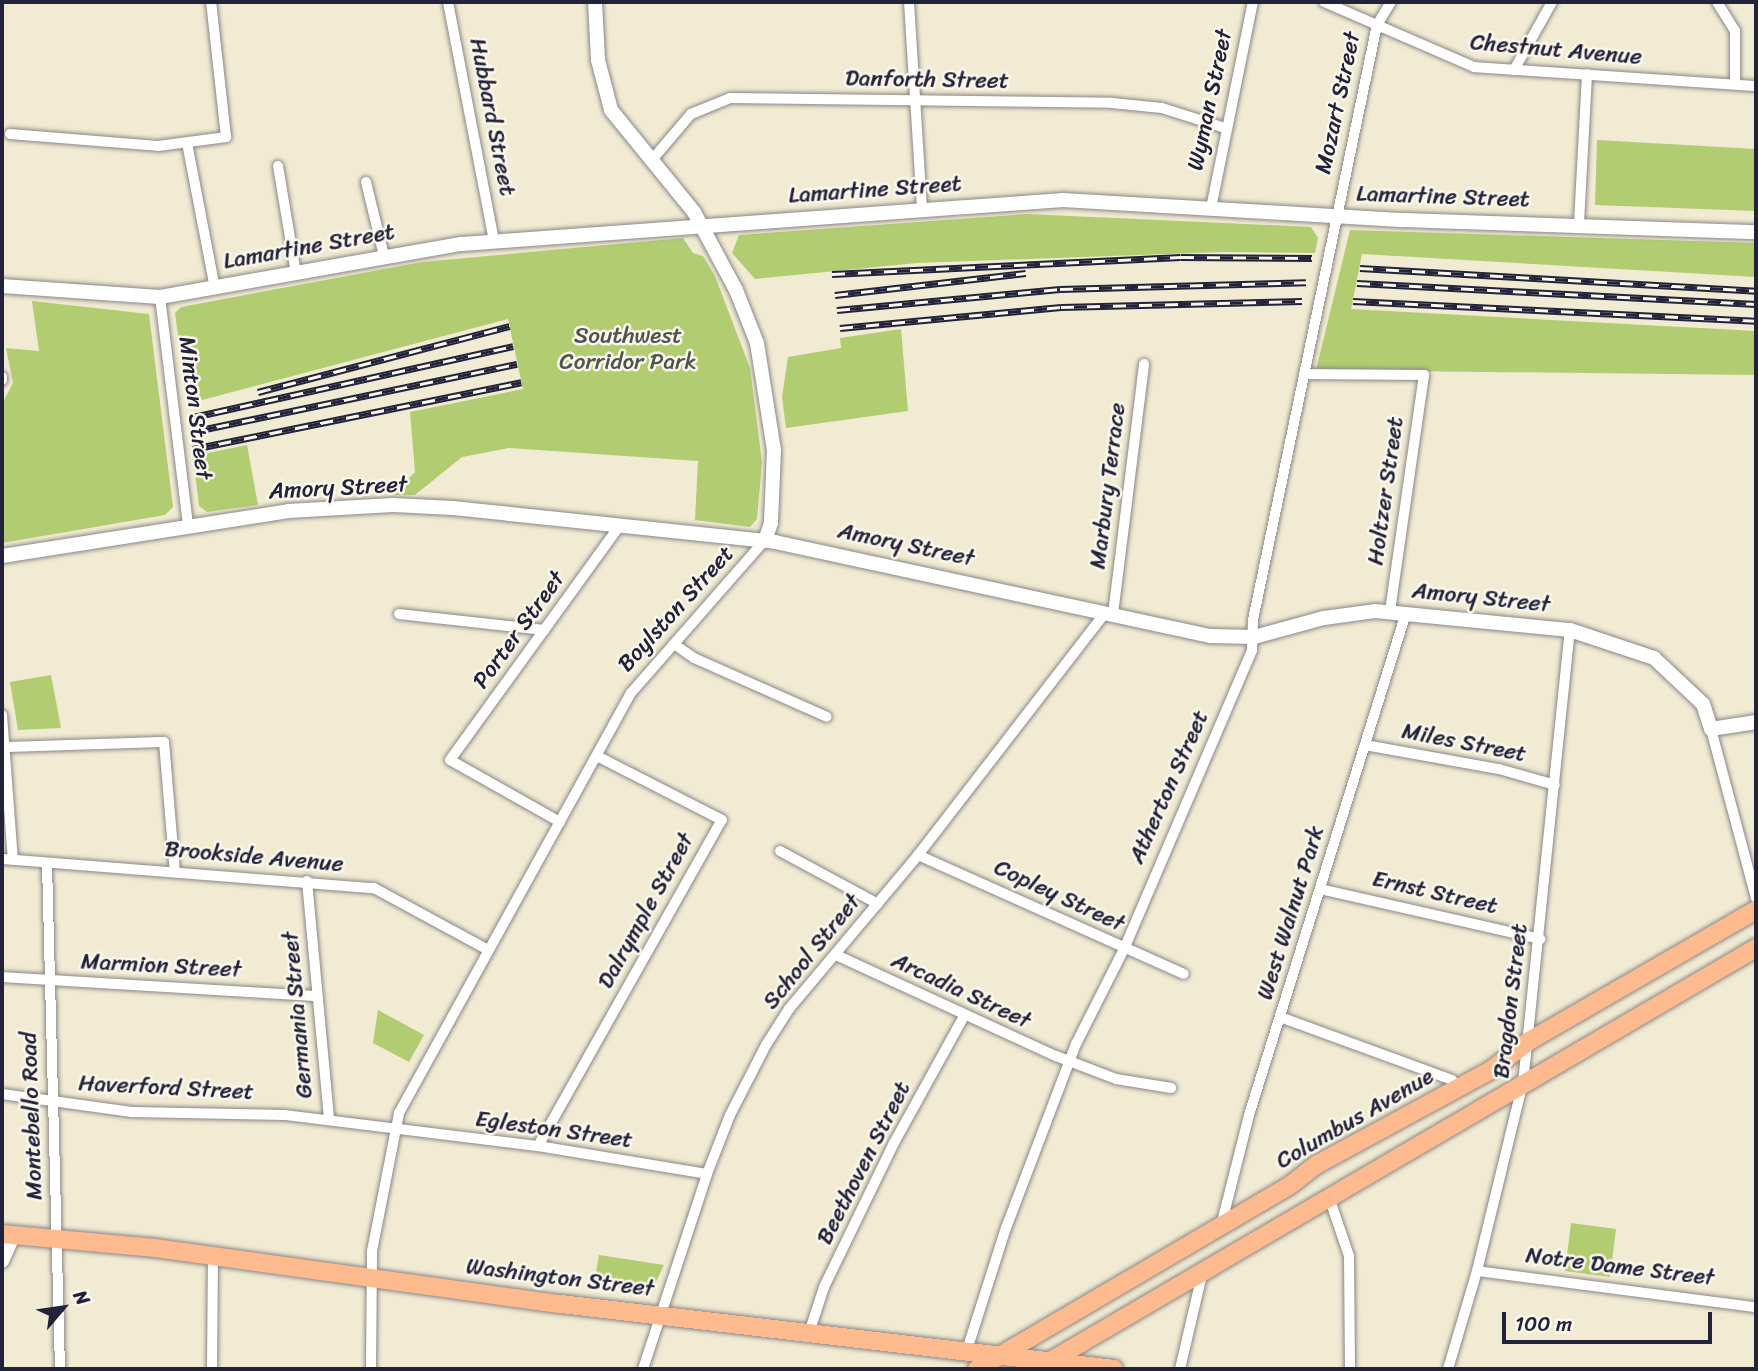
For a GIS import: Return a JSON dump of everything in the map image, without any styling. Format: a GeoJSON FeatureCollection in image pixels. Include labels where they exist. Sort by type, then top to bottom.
{"type":"FeatureCollection","features":[{"type":"Feature","properties":{"kind":"main road","name":"Columbus Avenue"},"geometry":{"type":"LineString","coordinates":[[977,1369],[1221,1226],[1316,1165],[1457,1089],[1529,1041],[1756,910]]}},
{"type":"Feature","properties":{"kind":"main road"},"geometry":{"type":"LineString","coordinates":[[1044,1365],[1756,948]]}},
{"type":"Feature","properties":{"kind":"main road","name":"Washington Street"},"geometry":{"type":"LineString","coordinates":[[7,1235],[213,1256],[809,1334],[999,1356],[1044,1365],[1114,1369]]}},
{"type":"Feature","properties":{"kind":"street"},"geometry":{"type":"LineString","coordinates":[[10,134],[158,146],[226,137],[211,2]]}},
{"type":"Feature","properties":{"kind":"street","name":"Hubbard Street"},"geometry":{"type":"LineString","coordinates":[[448,2],[494,241]]}},
{"type":"Feature","properties":{"kind":"street","name":"Boylston Street"},"geometry":{"type":"LineString","coordinates":[[371,1369],[376,1223],[399,1113],[437,1039],[631,693],[765,540],[771,523],[774,461],[763,368],[746,312],[702,225],[650,161],[607,100],[598,60],[595,2]]}},
{"type":"Feature","properties":{"kind":"street"},"geometry":{"type":"LineString","coordinates":[[909,2],[922,208]]}},
{"type":"Feature","properties":{"kind":"street","name":"Wyman Street"},"geometry":{"type":"LineString","coordinates":[[1211,208],[1225,128],[1253,2]]}},
{"type":"Feature","properties":{"kind":"street","name":"Chestnut Avenue"},"geometry":{"type":"LineString","coordinates":[[1324,2],[1462,64],[1514,71],[1756,86]]}},
{"type":"Feature","properties":{"kind":"street","name":"Mozart Street"},"geometry":{"type":"LineString","coordinates":[[1336,216],[1377,25],[1391,2]]}},
{"type":"Feature","properties":{"kind":"street"},"geometry":{"type":"LineString","coordinates":[[1514,71],[1552,2]]}},
{"type":"Feature","properties":{"kind":"street"},"geometry":{"type":"LineString","coordinates":[[1717,2],[1735,32],[1735,84]]}},
{"type":"Feature","properties":{"kind":"street"},"geometry":{"type":"LineString","coordinates":[[1579,223],[1587,74]]}},
{"type":"Feature","properties":{"kind":"street","name":"Danforth Street"},"geometry":{"type":"LineString","coordinates":[[650,161],[691,114],[722,99],[1112,103],[1162,108],[1225,128]]}},
{"type":"Feature","properties":{"kind":"street"},"geometry":{"type":"LineString","coordinates":[[187,143],[215,288]]}},
{"type":"Feature","properties":{"kind":"street"},"geometry":{"type":"LineString","coordinates":[[278,166],[296,273]]}},
{"type":"Feature","properties":{"kind":"street"},"geometry":{"type":"LineString","coordinates":[[366,182],[384,256]]}},
{"type":"Feature","properties":{"kind":"street","name":"Lamartine Street"},"geometry":{"type":"LineString","coordinates":[[2,286],[160,297],[384,256],[494,241],[922,208],[1063,200],[1336,216],[1579,223],[1756,232]]}},
{"type":"Feature","properties":{"kind":"street","name":"Atherton Street"},"geometry":{"type":"LineString","coordinates":[[966,1353],[1006,1228],[1070,1059],[1124,949],[1254,637],[1253,620],[1336,216]]}},
{"type":"Feature","properties":{"kind":"street","name":"Minton Street"},"geometry":{"type":"LineString","coordinates":[[160,297],[188,524]]}},
{"type":"Feature","properties":{"kind":"street","name":"Marbury Terrace"},"geometry":{"type":"LineString","coordinates":[[1109,613],[1144,364]]}},
{"type":"Feature","properties":{"kind":"street","name":"Holtzer Street"},"geometry":{"type":"LineString","coordinates":[[1304,374],[1424,375],[1390,612]]}},
{"type":"Feature","properties":{"kind":"street","name":"Amory Street"},"geometry":{"type":"LineString","coordinates":[[2,556],[188,524],[324,508],[393,505],[621,524],[765,540],[1109,613],[1191,634],[1254,637],[1324,618],[1390,612],[1570,630],[1654,658],[1703,704],[1711,729]]}},
{"type":"Feature","properties":{"kind":"street","name":"Porter Street"},"geometry":{"type":"LineString","coordinates":[[560,822],[450,760],[621,524]]}},
{"type":"Feature","properties":{"kind":"street","name":"School Street"},"geometry":{"type":"LineString","coordinates":[[643,1369],[707,1174],[730,1115],[766,1045],[789,1009],[918,855],[1109,613]]}},
{"type":"Feature","properties":{"kind":"street"},"geometry":{"type":"LineString","coordinates":[[399,614],[544,630]]}},
{"type":"Feature","properties":{"kind":"street","name":"West Walnut Park"},"geometry":{"type":"LineString","coordinates":[[1221,1226],[1280,1017],[1406,614]]}},
{"type":"Feature","properties":{"kind":"street","name":"Bragdon Street"},"geometry":{"type":"LineString","coordinates":[[1448,1369],[1477,1271],[1523,1083],[1570,630]]}},
{"type":"Feature","properties":{"kind":"street"},"geometry":{"type":"LineString","coordinates":[[674,643],[694,658],[827,717]]}},
{"type":"Feature","properties":{"kind":"street"},"geometry":{"type":"LineString","coordinates":[[2,715],[8,860]]}},
{"type":"Feature","properties":{"kind":"street"},"geometry":{"type":"LineString","coordinates":[[1756,722],[1711,729],[1756,898]]}},
{"type":"Feature","properties":{"kind":"street"},"geometry":{"type":"LineString","coordinates":[[5,747],[163,742],[175,872]]}},
{"type":"Feature","properties":{"kind":"street","name":"Miles Street"},"geometry":{"type":"LineString","coordinates":[[1364,745],[1499,769],[1555,785]]}},
{"type":"Feature","properties":{"kind":"street","name":"Dalrymple Street"},"geometry":{"type":"LineString","coordinates":[[538,1146],[722,820],[597,756]]}},
{"type":"Feature","properties":{"kind":"street"},"geometry":{"type":"LineString","coordinates":[[780,851],[878,904]]}},
{"type":"Feature","properties":{"kind":"street","name":"Copley Street"},"geometry":{"type":"LineString","coordinates":[[918,855],[1184,974]]}},
{"type":"Feature","properties":{"kind":"street","name":"Brookside Avenue"},"geometry":{"type":"LineString","coordinates":[[8,860],[307,881],[388,893],[488,950]]}},
{"type":"Feature","properties":{"kind":"street","name":"Montebello Road"},"geometry":{"type":"LineString","coordinates":[[47,863],[60,1369]]}},
{"type":"Feature","properties":{"kind":"street","name":"Germania Street"},"geometry":{"type":"LineString","coordinates":[[307,881],[329,1120],[395,1131]]}},
{"type":"Feature","properties":{"kind":"street","name":"Ernst Street"},"geometry":{"type":"LineString","coordinates":[[1320,889],[1540,939]]}},
{"type":"Feature","properties":{"kind":"street","name":"Arcadia Street"},"geometry":{"type":"LineString","coordinates":[[836,955],[964,1016],[1116,1079],[1171,1088]]}},
{"type":"Feature","properties":{"kind":"street","name":"Marmion Street"},"geometry":{"type":"LineString","coordinates":[[2,978],[317,996]]}},
{"type":"Feature","properties":{"kind":"street","name":"Beethoven Street"},"geometry":{"type":"LineString","coordinates":[[809,1334],[824,1287],[894,1143],[964,1016]]}},
{"type":"Feature","properties":{"kind":"street"},"geometry":{"type":"LineString","coordinates":[[1280,1017],[1452,1080],[1457,1089]]}},
{"type":"Feature","properties":{"kind":"street","name":"Haverford Street"},"geometry":{"type":"LineString","coordinates":[[2,1094],[132,1112],[269,1114],[329,1120]]}},
{"type":"Feature","properties":{"kind":"street","name":"Egleston Street"},"geometry":{"type":"LineString","coordinates":[[395,1131],[538,1146],[707,1174]]}},
{"type":"Feature","properties":{"kind":"street"},"geometry":{"type":"LineString","coordinates":[[1329,1197],[1349,1256],[1350,1369]]}},
{"type":"Feature","properties":{"kind":"street"},"geometry":{"type":"LineString","coordinates":[[2,1261],[7,1235]]}},
{"type":"Feature","properties":{"kind":"street"},"geometry":{"type":"LineString","coordinates":[[212,1369],[213,1256]]}},
{"type":"Feature","properties":{"kind":"street"},"geometry":{"type":"LineString","coordinates":[[1180,1369],[1203,1270]]}},
{"type":"Feature","properties":{"kind":"street","name":"Notre Dame Street"},"geometry":{"type":"LineString","coordinates":[[1477,1271],[1756,1307]]}},
{"type":"Feature","properties":{"kind":"green space"},"geometry":{"type":"Polygon","coordinates":[[[1597,140],[1756,149],[1756,211],[1595,205],[1597,140]]]}},
{"type":"Feature","properties":{"kind":"green space"},"geometry":{"type":"Polygon","coordinates":[[[1028,214],[1311,227],[1318,238],[1315,253],[1222,252],[917,263],[755,279],[732,253],[739,235],[1028,214]]]}},
{"type":"Feature","properties":{"kind":"green space"},"geometry":{"type":"Polygon","coordinates":[[[1350,230],[1756,243],[1756,277],[1362,254],[1351,309],[1756,331],[1756,375],[1316,370],[1350,230]]]}},
{"type":"Feature","properties":{"kind":"green space","name":"Southwest Corridor Park"},"geometry":{"type":"Polygon","coordinates":[[[683,238],[693,253],[703,256],[715,276],[750,368],[762,462],[757,519],[750,527],[695,520],[698,461],[509,448],[462,457],[415,495],[393,495],[415,472],[410,412],[523,389],[508,319],[187,404],[175,313],[181,307],[422,262],[683,238]]]}},
{"type":"Feature","properties":{"kind":"green space"},"geometry":{"type":"Polygon","coordinates":[[[32,301],[149,314],[173,507],[165,515],[2,543],[2,404],[13,383],[6,348],[39,351],[32,301]]]}},
{"type":"Feature","properties":{"kind":"green space"},"geometry":{"type":"Polygon","coordinates":[[[901,329],[908,411],[786,428],[782,397],[788,357],[841,348],[840,338],[901,329]]]}},
{"type":"Feature","properties":{"kind":"green space"},"geometry":{"type":"Polygon","coordinates":[[[247,445],[258,505],[207,512],[199,506],[193,456],[247,445]]]}},
{"type":"Feature","properties":{"kind":"green space"},"geometry":{"type":"Polygon","coordinates":[[[51,675],[61,728],[18,730],[10,682],[51,675]]]}},
{"type":"Feature","properties":{"kind":"green space"},"geometry":{"type":"Polygon","coordinates":[[[378,1010],[424,1035],[409,1062],[373,1043],[378,1010]]]}},
{"type":"Feature","properties":{"kind":"green space"},"geometry":{"type":"Polygon","coordinates":[[[1571,1223],[1616,1229],[1610,1277],[1565,1271],[1571,1223]]]}},
{"type":"Feature","properties":{"kind":"green space"},"geometry":{"type":"Polygon","coordinates":[[[599,1255],[664,1265],[655,1284],[642,1290],[594,1285],[599,1255]]]}},
{"type":"Feature","properties":{"kind":"railway"},"geometry":{"type":"LineString","coordinates":[[832,274],[1181,257],[1312,258]]}},
{"type":"Feature","properties":{"kind":"railway"},"geometry":{"type":"LineString","coordinates":[[1360,268],[1756,291]]}},
{"type":"Feature","properties":{"kind":"railway"},"geometry":{"type":"LineString","coordinates":[[835,295],[1026,273]]}},
{"type":"Feature","properties":{"kind":"railway"},"geometry":{"type":"LineString","coordinates":[[837,310],[1060,289],[1306,282]]}},
{"type":"Feature","properties":{"kind":"railway"},"geometry":{"type":"LineString","coordinates":[[1357,283],[1756,304]]}},
{"type":"Feature","properties":{"kind":"railway"},"geometry":{"type":"LineString","coordinates":[[840,328],[1061,307],[1302,301]]}},
{"type":"Feature","properties":{"kind":"railway"},"geometry":{"type":"LineString","coordinates":[[1353,301],[1756,321]]}},
{"type":"Feature","properties":{"kind":"railway"},"geometry":{"type":"LineString","coordinates":[[258,392],[509,326]]}},
{"type":"Feature","properties":{"kind":"railway"},"geometry":{"type":"LineString","coordinates":[[189,418],[513,346]]}},
{"type":"Feature","properties":{"kind":"railway"},"geometry":{"type":"LineString","coordinates":[[191,432],[517,364]]}},
{"type":"Feature","properties":{"kind":"railway"},"geometry":{"type":"LineString","coordinates":[[193,449],[521,382]]}}]}
